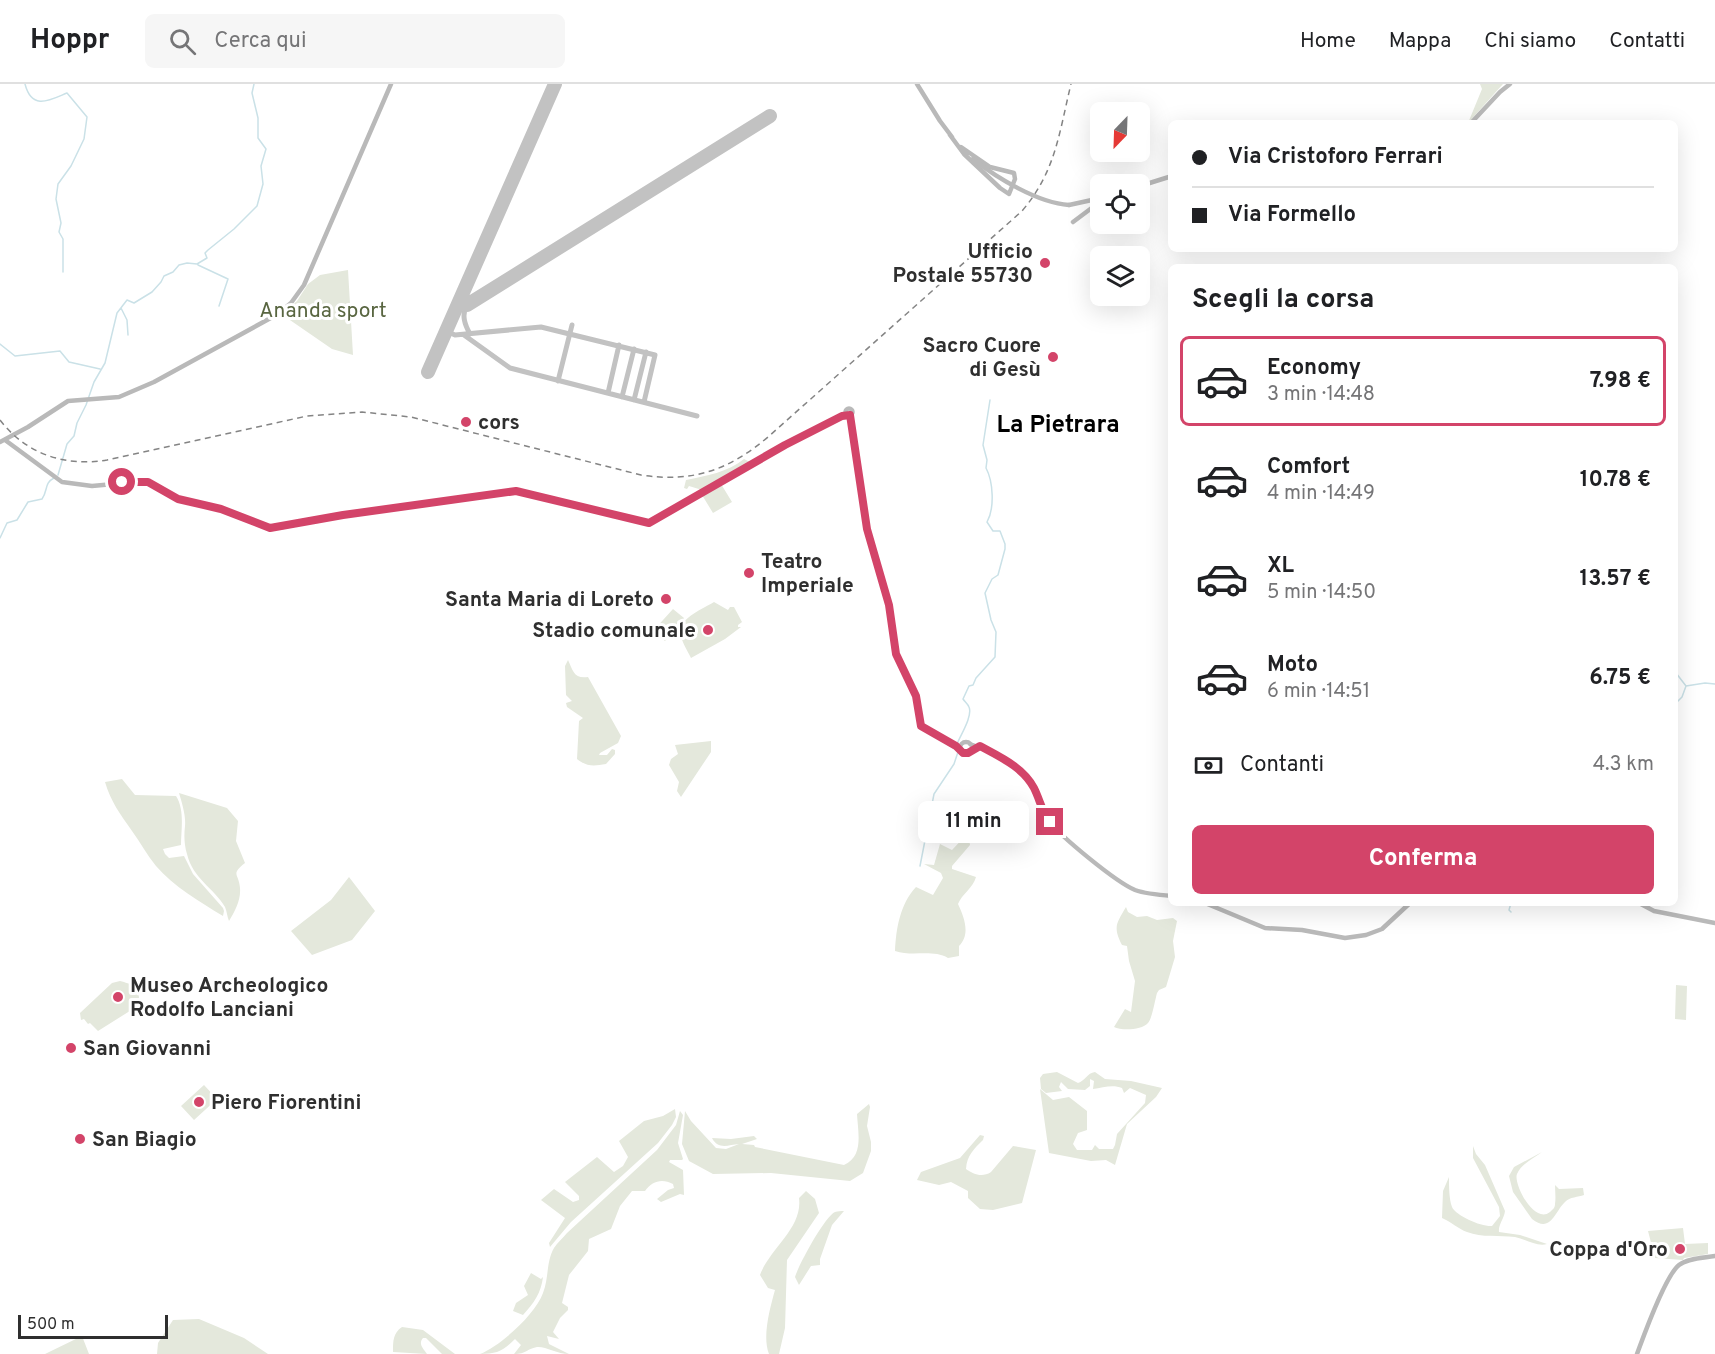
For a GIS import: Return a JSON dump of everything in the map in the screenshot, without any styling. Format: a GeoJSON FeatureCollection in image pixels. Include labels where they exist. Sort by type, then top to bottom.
{"type":"FeatureCollection","features":[{"type":"Feature","properties":{"kind":"main road"},"geometry":{"type":"LineString","coordinates":[[391,84],[302,290],[282,312],[143,388],[119,397],[66,402],[2,441],[54,478],[65,483],[87,486],[146,481],[178,499],[221,509],[270,528],[343,515],[516,491],[649,523],[785,445],[848,415],[867,529],[889,605],[893,646],[916,696],[922,728],[965,753],[980,746]]}},
{"type":"Feature","properties":{"kind":"main road"},"geometry":{"type":"LineString","coordinates":[[917,84],[964,154],[1009,194],[1015,181],[1014,173],[989,166],[961,147]]}},
{"type":"Feature","properties":{"kind":"main road"},"geometry":{"type":"LineString","coordinates":[[1474,120],[1508,84]]}},
{"type":"Feature","properties":{"kind":"main road"},"geometry":{"type":"LineString","coordinates":[[950,135],[973,159],[995,174],[1040,198],[1069,205],[1090,202]]}},
{"type":"Feature","properties":{"kind":"main road"},"geometry":{"type":"LineString","coordinates":[[1150,183],[1168,179]]}},
{"type":"Feature","properties":{"kind":"main road"},"geometry":{"type":"LineString","coordinates":[[1073,222],[1090,209]]}},
{"type":"Feature","properties":{"kind":"main road"},"geometry":{"type":"LineString","coordinates":[[953,744],[966,742],[980,746],[1023,772],[1033,785],[1048,820],[1083,853],[1133,889],[1168,896]]}},
{"type":"Feature","properties":{"kind":"main road"},"geometry":{"type":"LineString","coordinates":[[960,750],[962,743]]}},
{"type":"Feature","properties":{"kind":"main road"},"geometry":{"type":"LineString","coordinates":[[970,744],[971,750]]}},
{"type":"Feature","properties":{"kind":"main road"},"geometry":{"type":"LineString","coordinates":[[1212,906],[1265,928],[1304,930],[1345,938],[1382,929],[1407,906]]}},
{"type":"Feature","properties":{"kind":"main road"},"geometry":{"type":"LineString","coordinates":[[1644,906],[1653,911],[1715,923]]}},
{"type":"Feature","properties":{"kind":"main road"},"geometry":{"type":"LineString","coordinates":[[1637,1354],[1650,1318],[1677,1267],[1689,1261],[1715,1256]]}},
{"type":"Feature","properties":{"kind":"green space"},"geometry":{"type":"Polygon","coordinates":[[[1480,84],[1503,84],[1469,120],[1482,89],[1480,84]]]}},
{"type":"Feature","properties":{"kind":"green space","name":"Ananda sport"},"geometry":{"type":"Polygon","coordinates":[[[348,270],[353,355],[332,349],[287,318],[288,309],[297,301],[308,284],[320,275],[348,270]]]}},
{"type":"Feature","properties":{"kind":"green space"},"geometry":{"type":"Polygon","coordinates":[[[744,459],[750,462],[702,490],[689,486],[687,489],[684,488],[686,480],[724,470],[744,459]]]}},
{"type":"Feature","properties":{"kind":"green space"},"geometry":{"type":"Polygon","coordinates":[[[721,484],[732,502],[713,513],[702,495],[721,484]]]}},
{"type":"Feature","properties":{"kind":"green space","name":"Stadio comunale"},"geometry":{"type":"Polygon","coordinates":[[[714,602],[728,610],[734,607],[742,622],[738,627],[741,627],[691,658],[681,637],[681,626],[684,621],[714,602]]]}},
{"type":"Feature","properties":{"kind":"green space"},"geometry":{"type":"Polygon","coordinates":[[[673,609],[684,618],[665,641],[653,631],[673,609]]]}},
{"type":"Feature","properties":{"kind":"green space"},"geometry":{"type":"Polygon","coordinates":[[[568,660],[577,675],[588,677],[621,736],[618,743],[600,753],[599,755],[607,755],[612,749],[615,750],[615,754],[606,764],[591,765],[577,759],[579,721],[583,718],[567,707],[566,703],[572,701],[566,695],[565,666],[568,660]]]}},
{"type":"Feature","properties":{"kind":"green space"},"geometry":{"type":"Polygon","coordinates":[[[711,741],[711,752],[681,797],[677,791],[679,782],[669,765],[671,759],[678,754],[675,745],[711,741]]]}},
{"type":"Feature","properties":{"kind":"green space"},"geometry":{"type":"Polygon","coordinates":[[[122,779],[135,795],[176,796],[182,814],[181,845],[163,849],[169,858],[184,856],[193,874],[223,908],[223,916],[179,887],[153,862],[116,808],[105,782],[122,779]]]}},
{"type":"Feature","properties":{"kind":"green space"},"geometry":{"type":"Polygon","coordinates":[[[179,793],[227,808],[238,821],[236,841],[245,863],[237,872],[240,897],[229,921],[225,907],[190,863],[185,847],[185,818],[179,793]]]}},
{"type":"Feature","properties":{"kind":"green space"},"geometry":{"type":"Polygon","coordinates":[[[968,833],[970,845],[952,866],[952,869],[976,877],[958,904],[966,931],[959,946],[959,956],[948,958],[936,954],[895,951],[896,934],[906,901],[916,887],[933,895],[943,878],[941,873],[924,864],[934,865],[940,844],[952,850],[968,833]]]}},
{"type":"Feature","properties":{"kind":"green space"},"geometry":{"type":"Polygon","coordinates":[[[349,877],[375,911],[352,940],[312,955],[291,931],[331,900],[349,877]]]}},
{"type":"Feature","properties":{"kind":"green space"},"geometry":{"type":"Polygon","coordinates":[[[1126,907],[1128,912],[1137,917],[1147,916],[1157,920],[1173,918],[1177,921],[1173,941],[1175,957],[1166,987],[1157,993],[1148,1023],[1141,1027],[1127,1029],[1114,1027],[1125,1009],[1131,1012],[1135,981],[1127,946],[1122,945],[1117,934],[1118,922],[1126,907]]]}},
{"type":"Feature","properties":{"kind":"green space"},"geometry":{"type":"Polygon","coordinates":[[[120,981],[131,985],[138,991],[139,998],[134,1002],[133,1009],[98,1031],[84,1019],[81,1020],[80,1013],[112,983],[120,981]]]}},
{"type":"Feature","properties":{"kind":"green space"},"geometry":{"type":"Polygon","coordinates":[[[1676,985],[1687,986],[1686,1020],[1675,1019],[1676,985]]]}},
{"type":"Feature","properties":{"kind":"green space"},"geometry":{"type":"Polygon","coordinates":[[[1057,1072],[1078,1083],[1095,1072],[1105,1079],[1131,1081],[1162,1088],[1156,1097],[1127,1124],[1115,1165],[1106,1160],[1091,1161],[1049,1153],[1040,1089],[1053,1100],[1069,1097],[1087,1111],[1087,1130],[1078,1133],[1073,1144],[1077,1150],[1092,1150],[1095,1145],[1099,1149],[1113,1149],[1117,1134],[1145,1103],[1146,1095],[1130,1088],[1124,1093],[1122,1088],[1115,1086],[1093,1089],[1094,1081],[1090,1079],[1090,1086],[1085,1090],[1068,1089],[1061,1082],[1059,1087],[1062,1091],[1046,1093],[1041,1089],[1040,1078],[1043,1074],[1057,1072]]]}},
{"type":"Feature","properties":{"kind":"green space","name":"Piero Fiorentini"},"geometry":{"type":"Polygon","coordinates":[[[204,1085],[217,1099],[194,1120],[181,1106],[204,1085]]]}},
{"type":"Feature","properties":{"kind":"green space"},"geometry":{"type":"Polygon","coordinates":[[[869,1104],[867,1126],[871,1151],[863,1173],[850,1181],[771,1173],[713,1174],[689,1161],[682,1144],[685,1111],[691,1121],[716,1148],[726,1149],[739,1144],[720,1145],[712,1138],[731,1139],[754,1136],[757,1139],[742,1144],[844,1165],[855,1156],[857,1150],[859,1136],[857,1114],[869,1104]]]}},
{"type":"Feature","properties":{"kind":"green space"},"geometry":{"type":"Polygon","coordinates":[[[675,1109],[676,1117],[672,1125],[658,1143],[571,1222],[550,1247],[549,1243],[565,1218],[541,1200],[554,1189],[573,1202],[579,1200],[579,1196],[565,1182],[597,1157],[614,1172],[623,1166],[628,1157],[619,1141],[644,1121],[663,1116],[675,1109]]]}},
{"type":"Feature","properties":{"kind":"green space"},"geometry":{"type":"Polygon","coordinates":[[[680,1111],[683,1115],[678,1143],[683,1159],[669,1162],[683,1170],[684,1195],[680,1194],[661,1202],[657,1199],[674,1188],[673,1184],[665,1181],[654,1183],[645,1191],[632,1191],[620,1206],[611,1229],[589,1239],[588,1251],[569,1275],[562,1303],[568,1307],[568,1310],[560,1318],[553,1332],[559,1339],[547,1336],[549,1344],[569,1354],[537,1347],[514,1354],[521,1345],[515,1339],[499,1351],[480,1354],[507,1337],[533,1311],[543,1293],[551,1253],[555,1246],[657,1150],[676,1125],[680,1111]]]}},
{"type":"Feature","properties":{"kind":"green space"},"geometry":{"type":"Polygon","coordinates":[[[980,1135],[984,1136],[983,1140],[969,1156],[966,1169],[978,1175],[991,1172],[1013,1146],[1036,1150],[1022,1203],[993,1210],[980,1209],[968,1198],[968,1191],[951,1182],[939,1185],[917,1180],[921,1172],[960,1158],[980,1135]]]}},
{"type":"Feature","properties":{"kind":"green space"},"geometry":{"type":"Polygon","coordinates":[[[1473,1146],[1485,1165],[1505,1211],[1499,1232],[1520,1235],[1547,1244],[1535,1244],[1515,1237],[1473,1234],[1442,1218],[1443,1191],[1449,1177],[1451,1204],[1459,1214],[1488,1226],[1492,1226],[1500,1216],[1499,1207],[1473,1158],[1473,1146]]]}},
{"type":"Feature","properties":{"kind":"green space"},"geometry":{"type":"Polygon","coordinates":[[[1542,1152],[1525,1164],[1517,1174],[1518,1186],[1531,1208],[1538,1213],[1550,1212],[1555,1205],[1555,1185],[1559,1189],[1583,1188],[1584,1195],[1567,1200],[1552,1220],[1544,1224],[1532,1219],[1513,1192],[1509,1176],[1514,1167],[1542,1152]]]}},
{"type":"Feature","properties":{"kind":"green space"},"geometry":{"type":"Polygon","coordinates":[[[806,1191],[815,1199],[819,1213],[787,1260],[785,1328],[779,1354],[769,1354],[766,1339],[775,1290],[768,1288],[760,1275],[770,1256],[791,1229],[799,1209],[799,1198],[806,1191]]]}},
{"type":"Feature","properties":{"kind":"green space"},"geometry":{"type":"Polygon","coordinates":[[[844,1211],[832,1225],[820,1265],[811,1266],[799,1285],[795,1277],[812,1242],[831,1215],[844,1211]]]}},
{"type":"Feature","properties":{"kind":"green space","name":"Coppa d'Oro"},"geometry":{"type":"Polygon","coordinates":[[[1683,1228],[1685,1244],[1708,1243],[1708,1254],[1683,1260],[1655,1258],[1648,1231],[1683,1228]]]}},
{"type":"Feature","properties":{"kind":"green space"},"geometry":{"type":"Polygon","coordinates":[[[531,1273],[541,1279],[543,1277],[542,1283],[536,1298],[523,1315],[513,1311],[516,1303],[528,1295],[524,1286],[531,1273]]]}},
{"type":"Feature","properties":{"kind":"green space"},"geometry":{"type":"Polygon","coordinates":[[[199,1319],[244,1338],[268,1354],[157,1354],[158,1343],[173,1320],[199,1319]]]}},
{"type":"Feature","properties":{"kind":"green space"},"geometry":{"type":"Polygon","coordinates":[[[402,1327],[423,1330],[455,1354],[442,1354],[426,1338],[423,1338],[421,1344],[427,1354],[393,1352],[395,1335],[402,1327]]]}},
{"type":"Feature","properties":{"kind":"green space"},"geometry":{"type":"Polygon","coordinates":[[[82,1336],[89,1354],[45,1354],[82,1336]]]}},
{"type":"Feature","properties":{"kind":"waterway"},"geometry":{"type":"LineString","coordinates":[[25,84],[32,98],[37,101],[48,100],[67,93],[87,117],[84,139],[71,166],[58,184],[56,199],[61,223],[59,232],[63,239],[63,272]]}},
{"type":"Feature","properties":{"kind":"waterway"},"geometry":{"type":"LineString","coordinates":[[58,475],[67,444],[74,436],[94,382],[105,363],[117,313],[127,300],[134,303],[152,292],[164,276],[173,272],[179,265],[197,264],[207,258],[205,253],[257,206],[263,184],[261,166],[266,149],[258,138],[258,118],[252,93],[254,84]]}},
{"type":"Feature","properties":{"kind":"waterway"},"geometry":{"type":"LineString","coordinates":[[198,265],[228,279],[219,306]]}},
{"type":"Feature","properties":{"kind":"waterway"},"geometry":{"type":"LineString","coordinates":[[121,308],[127,320],[128,335]]}},
{"type":"Feature","properties":{"kind":"waterway"},"geometry":{"type":"LineString","coordinates":[[0,344],[15,356],[60,351],[69,362],[100,369]]}},
{"type":"Feature","properties":{"kind":"waterway"},"geometry":{"type":"LineString","coordinates":[[957,744],[970,711],[963,699],[969,686],[973,685],[976,678],[995,657],[996,632],[985,593],[992,579],[998,575],[1005,544],[1000,531],[993,531],[987,522],[990,516],[992,495],[983,445],[990,400]]}},
{"type":"Feature","properties":{"kind":"waterway"},"geometry":{"type":"LineString","coordinates":[[0,538],[7,523],[17,520],[28,502],[42,499],[49,482],[54,478]]}},
{"type":"Feature","properties":{"kind":"waterway"},"geometry":{"type":"LineString","coordinates":[[1678,676],[1686,686]]}},
{"type":"Feature","properties":{"kind":"waterway"},"geometry":{"type":"LineString","coordinates":[[1678,701],[1686,686],[1715,684]]}},
{"type":"Feature","properties":{"kind":"waterway"},"geometry":{"type":"LineString","coordinates":[[920,866],[934,794],[954,764],[958,752]]}},
{"type":"Feature","properties":{"kind":"waterway"},"geometry":{"type":"LineString","coordinates":[[1510,906],[1511,912]]}},
{"type":"Feature","properties":{"kind":"taxiway"},"geometry":{"type":"LineString","coordinates":[[467,305],[464,316],[470,334]]}},
{"type":"Feature","properties":{"kind":"taxiway"},"geometry":{"type":"LineString","coordinates":[[558,381],[572,325]]}},
{"type":"Feature","properties":{"kind":"taxiway"},"geometry":{"type":"LineString","coordinates":[[446,331],[455,335],[541,327],[655,355],[644,402]]}},
{"type":"Feature","properties":{"kind":"taxiway"},"geometry":{"type":"LineString","coordinates":[[464,335],[510,368],[697,416]]}},
{"type":"Feature","properties":{"kind":"taxiway"},"geometry":{"type":"LineString","coordinates":[[608,393],[619,345]]}},
{"type":"Feature","properties":{"kind":"taxiway"},"geometry":{"type":"LineString","coordinates":[[622,397],[634,349]]}},
{"type":"Feature","properties":{"kind":"taxiway"},"geometry":{"type":"LineString","coordinates":[[634,400],[646,352]]}},
{"type":"Feature","properties":{"kind":"runway"},"geometry":{"type":"LineString","coordinates":[[428,372],[555,84]]}},
{"type":"Feature","properties":{"kind":"runway"},"geometry":{"type":"LineString","coordinates":[[467,305],[770,116]]}},
{"type":"Feature","properties":{"kind":"railway"},"geometry":{"type":"LineString","coordinates":[[0,420],[10,432],[34,449],[48,455],[76,461],[107,460],[307,416],[362,412],[411,417],[641,475],[677,477],[709,471],[739,458],[768,437],[1022,211],[1042,181],[1055,151],[1071,84]]}},
{"type":"Feature","properties":{"kind":"place","name":"Ufficio Postale 55730"},"geometry":{"type":"Point","coordinates":[1045,263]}},
{"type":"Feature","properties":{"kind":"place","name":"Sacro Cuore di Gesù"},"geometry":{"type":"Point","coordinates":[1053,357]}},
{"type":"Feature","properties":{"kind":"place","name":"cors"},"geometry":{"type":"Point","coordinates":[466,422]}},
{"type":"Feature","properties":{"kind":"place","name":"Teatro Imperiale"},"geometry":{"type":"Point","coordinates":[749,573]}},
{"type":"Feature","properties":{"kind":"place","name":"Santa Maria di Loreto"},"geometry":{"type":"Point","coordinates":[666,599]}},
{"type":"Feature","properties":{"kind":"place","name":"Stadio comunale"},"geometry":{"type":"Point","coordinates":[708,630]}},
{"type":"Feature","properties":{"kind":"place","name":"Museo Archeologico Rodolfo Lanciani"},"geometry":{"type":"Point","coordinates":[118,997]}},
{"type":"Feature","properties":{"kind":"place","name":"San Giovanni"},"geometry":{"type":"Point","coordinates":[71,1048]}},
{"type":"Feature","properties":{"kind":"place","name":"Piero Fiorentini"},"geometry":{"type":"Point","coordinates":[199,1102]}},
{"type":"Feature","properties":{"kind":"place","name":"San Biagio"},"geometry":{"type":"Point","coordinates":[80,1139]}},
{"type":"Feature","properties":{"kind":"place","name":"Coppa d'Oro"},"geometry":{"type":"Point","coordinates":[1680,1249]}},
{"type":"Feature","properties":{"kind":"district","name":"La Pietrara"},"geometry":{"type":"Point","coordinates":[1058,424]}},
{"type":"Feature","properties":{"kind":"route"},"geometry":{"type":"LineString","coordinates":[[122,482],[148,482],[178,499],[221,509],[262,527],[270,528],[343,515],[516,491],[649,523],[785,445],[846,414],[850,415],[867,529],[887,596],[893,646],[916,696],[920,724],[922,728],[956,746],[963,753],[968,753],[980,746],[1019,769],[1033,785],[1050,822]]}}]}
